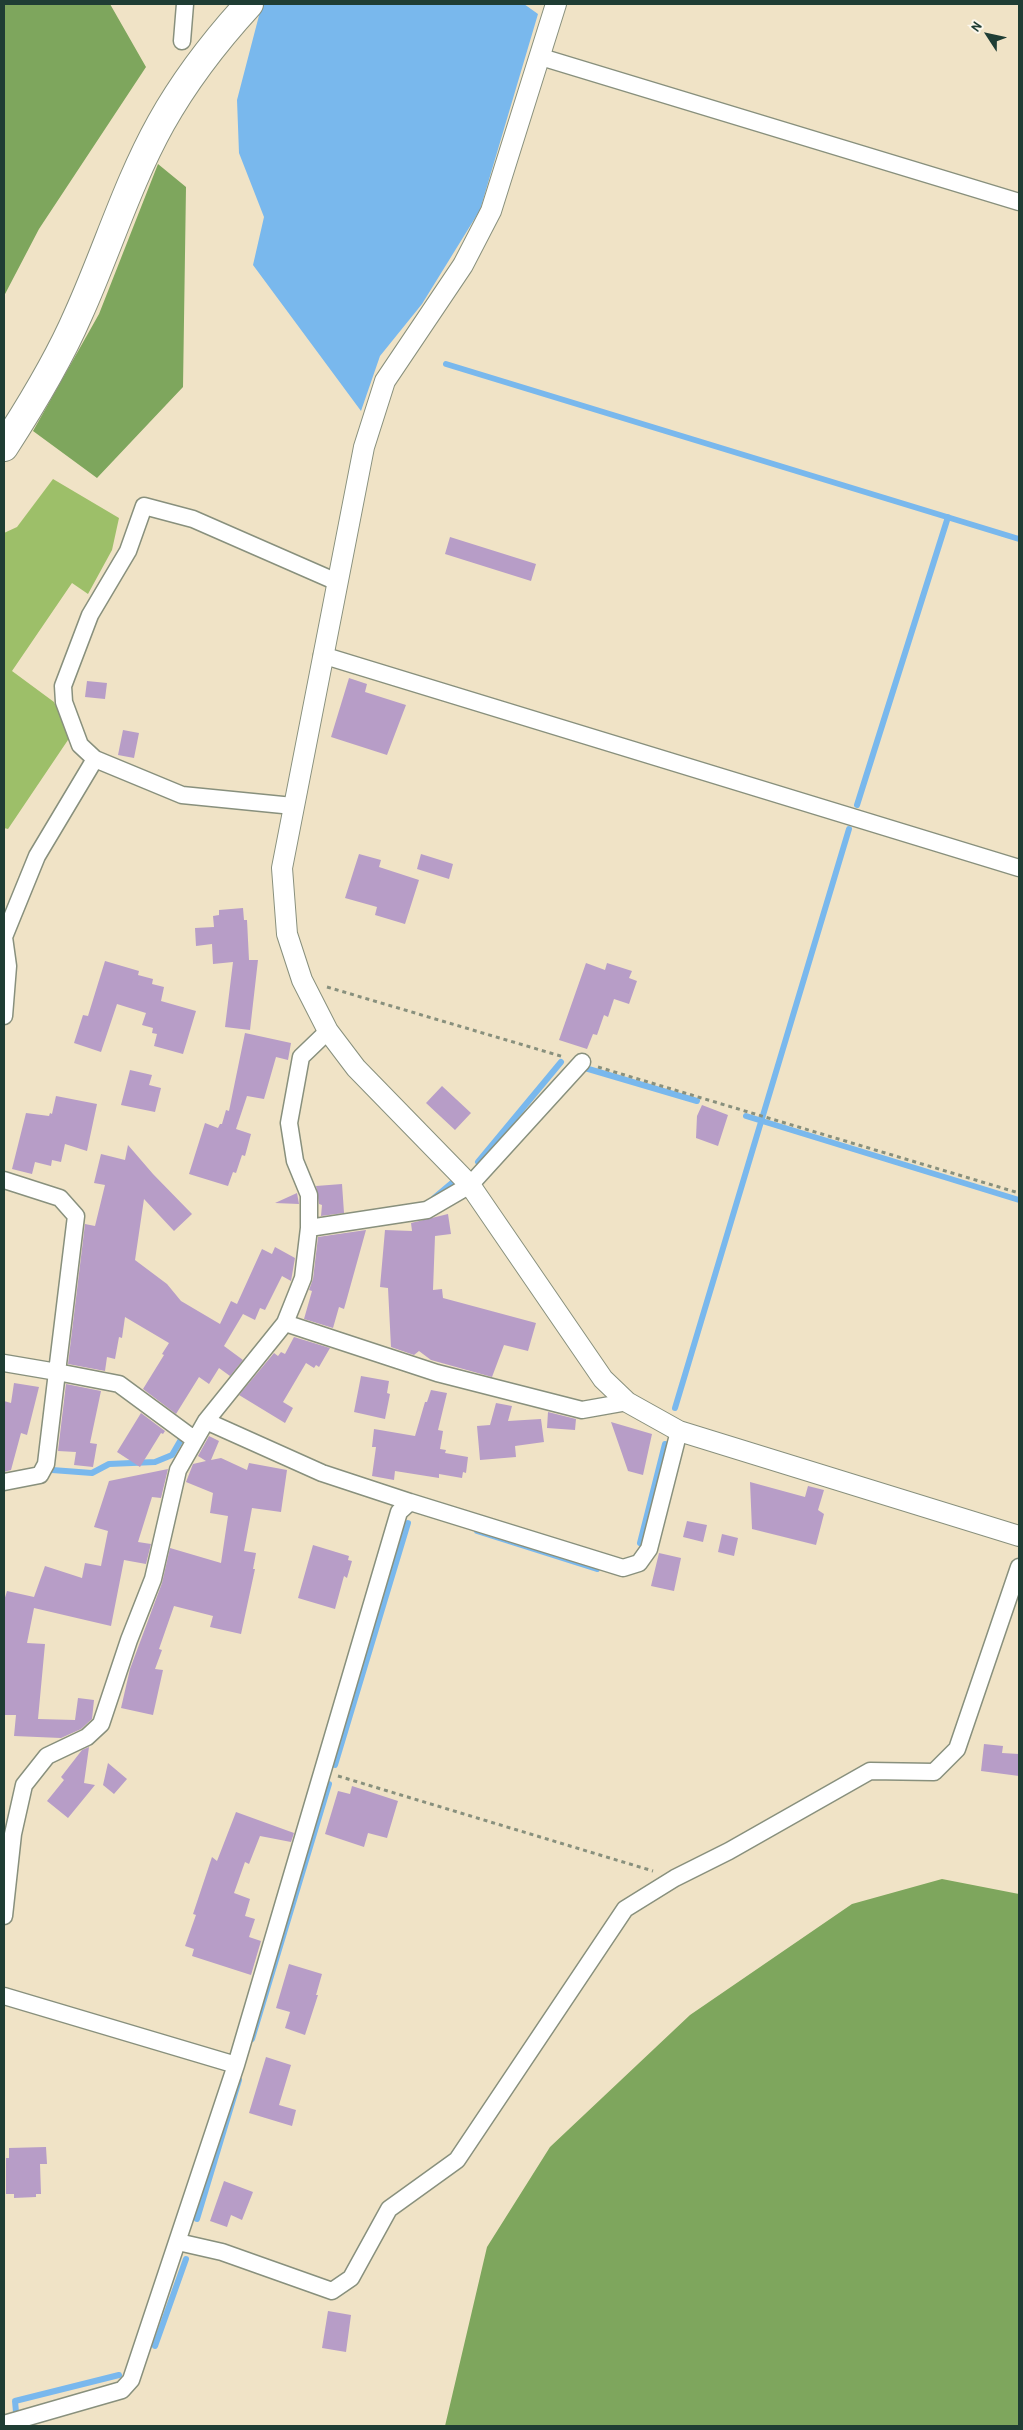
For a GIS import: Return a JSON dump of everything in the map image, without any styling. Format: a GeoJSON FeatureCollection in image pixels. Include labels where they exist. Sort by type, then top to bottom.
{"type":"FeatureCollection","features":[{"type":"Feature","properties":{"kind":"highway"},"geometry":{"type":"LineString","coordinates":[[4,447],[21,420],[78,316],[132,182],[161,123],[195,71],[249,4]]}},
{"type":"Feature","properties":{"kind":"street"},"geometry":{"type":"LineString","coordinates":[[182,41],[185,4]]}},
{"type":"Feature","properties":{"kind":"street"},"geometry":{"type":"LineString","coordinates":[[556,4],[541,57],[491,211],[463,265],[385,381],[364,447],[282,868],[287,934],[302,980],[328,1031],[356,1068],[470,1185],[602,1379],[627,1402],[679,1431],[1019,1536]]}},
{"type":"Feature","properties":{"kind":"street"},"geometry":{"type":"LineString","coordinates":[[541,57],[1019,202]]}},
{"type":"Feature","properties":{"kind":"street"},"geometry":{"type":"LineString","coordinates":[[293,806],[182,795],[96,759],[80,745],[64,702],[63,686],[90,615],[128,551],[144,506],[193,519],[337,582]]}},
{"type":"Feature","properties":{"kind":"street"},"geometry":{"type":"LineString","coordinates":[[322,655],[1019,868]]}},
{"type":"Feature","properties":{"kind":"street"},"geometry":{"type":"LineString","coordinates":[[4,1016],[8,966],[4,937],[37,856],[96,759]]}},
{"type":"Feature","properties":{"kind":"street"},"geometry":{"type":"LineString","coordinates":[[4,1916],[8,1834],[24,1785],[47,1756],[87,1737],[102,1724],[129,1640],[153,1579],[178,1470],[206,1421],[258,1354],[285,1323],[303,1278],[310,1228],[309,1195],[295,1161],[289,1122],[301,1057],[328,1031]]}},
{"type":"Feature","properties":{"kind":"street"},"geometry":{"type":"LineString","coordinates":[[310,1228],[427,1210],[470,1185],[582,1062]]}},
{"type":"Feature","properties":{"kind":"street"},"geometry":{"type":"LineString","coordinates":[[4,1180],[60,1198],[76,1216],[46,1464],[40,1475],[8,1483],[4,1482]]}},
{"type":"Feature","properties":{"kind":"street"},"geometry":{"type":"LineString","coordinates":[[285,1323],[437,1373],[582,1410],[627,1402]]}},
{"type":"Feature","properties":{"kind":"street"},"geometry":{"type":"LineString","coordinates":[[4,1363],[119,1384],[195,1440]]}},
{"type":"Feature","properties":{"kind":"street"},"geometry":{"type":"LineString","coordinates":[[206,1421],[322,1472],[410,1502],[623,1568],[639,1563],[649,1549],[679,1431]]}},
{"type":"Feature","properties":{"kind":"street"},"geometry":{"type":"LineString","coordinates":[[4,2424],[122,2390],[131,2380],[236,2065],[324,1771],[398,1512],[410,1502]]}},
{"type":"Feature","properties":{"kind":"street"},"geometry":{"type":"LineString","coordinates":[[178,2242],[222,2252],[332,2291],[350,2278],[389,2209],[457,2160],[625,1909],[675,1878],[729,1851],[870,1771],[934,1772],[956,1749],[1019,1566]]}},
{"type":"Feature","properties":{"kind":"street"},"geometry":{"type":"LineString","coordinates":[[4,1996],[236,2065]]}},
{"type":"Feature","properties":{"kind":"path"},"geometry":{"type":"LineString","coordinates":[[302,980],[759,1114],[1019,1193]]}},
{"type":"Feature","properties":{"kind":"path"},"geometry":{"type":"LineString","coordinates":[[324,1771],[675,1878]]}},
{"type":"Feature","properties":{"kind":"green space"},"geometry":{"type":"Polygon","coordinates":[[[4,4],[110,4],[146,67],[39,229],[4,296],[4,4]]]}},
{"type":"Feature","properties":{"kind":"green space"},"geometry":{"type":"Polygon","coordinates":[[[158,164],[186,187],[183,387],[97,478],[33,431],[99,314],[158,164]]]}},
{"type":"Feature","properties":{"kind":"green space"},"geometry":{"type":"Polygon","coordinates":[[[53,479],[119,518],[112,550],[88,594],[72,583],[12,671],[54,702],[70,737],[8,829],[4,828],[4,533],[17,527],[53,479]]]}},
{"type":"Feature","properties":{"kind":"green space"},"geometry":{"type":"Polygon","coordinates":[[[942,1879],[1019,1894],[1019,2426],[445,2426],[487,2247],[550,2147],[690,2015],[852,1904],[942,1879]]]}},
{"type":"Feature","properties":{"kind":"water"},"geometry":{"type":"Polygon","coordinates":[[[262,4],[524,4],[538,14],[480,210],[422,304],[380,356],[361,411],[253,265],[264,217],[239,153],[237,100],[262,4]]]}},
{"type":"Feature","properties":{"kind":"building"},"geometry":{"type":"Polygon","coordinates":[[[450,537],[536,564],[531,581],[445,554],[450,537]]]}},
{"type":"Feature","properties":{"kind":"building"},"geometry":{"type":"Polygon","coordinates":[[[349,678],[367,684],[365,692],[406,705],[387,755],[331,737],[349,678]]]}},
{"type":"Feature","properties":{"kind":"building"},"geometry":{"type":"Polygon","coordinates":[[[87,681],[107,683],[105,699],[85,697],[87,681]]]}},
{"type":"Feature","properties":{"kind":"building"},"geometry":{"type":"Polygon","coordinates":[[[123,730],[139,733],[134,758],[118,755],[123,730]]]}},
{"type":"Feature","properties":{"kind":"building"},"geometry":{"type":"Polygon","coordinates":[[[359,854],[381,860],[379,867],[419,880],[405,924],[375,915],[377,907],[345,898],[359,854]]]}},
{"type":"Feature","properties":{"kind":"building"},"geometry":{"type":"Polygon","coordinates":[[[421,854],[453,864],[449,879],[417,869],[421,854]]]}},
{"type":"Feature","properties":{"kind":"building"},"geometry":{"type":"Polygon","coordinates":[[[243,908],[244,920],[247,920],[249,960],[258,960],[250,1030],[225,1027],[233,962],[213,964],[212,944],[196,946],[195,928],[214,927],[213,916],[219,915],[219,910],[243,908]]]}},
{"type":"Feature","properties":{"kind":"building"},"geometry":{"type":"Polygon","coordinates":[[[105,961],[139,971],[138,975],[153,979],[152,984],[164,987],[161,1001],[196,1011],[183,1054],[154,1046],[157,1034],[152,1033],[153,1028],[142,1025],[146,1013],[117,1004],[101,1052],[74,1043],[83,1015],[88,1016],[105,961]]]}},
{"type":"Feature","properties":{"kind":"building"},"geometry":{"type":"Polygon","coordinates":[[[586,963],[605,970],[607,963],[632,971],[629,978],[637,981],[629,1004],[614,999],[608,1017],[604,1015],[597,1035],[593,1034],[587,1049],[559,1040],[586,963]]]}},
{"type":"Feature","properties":{"kind":"building"},"geometry":{"type":"Polygon","coordinates":[[[245,1033],[291,1043],[288,1060],[276,1057],[264,1099],[247,1096],[236,1129],[251,1134],[245,1156],[242,1155],[236,1173],[233,1172],[228,1186],[189,1174],[205,1123],[218,1128],[222,1124],[226,1110],[229,1111],[245,1033]]]}},
{"type":"Feature","properties":{"kind":"building"},"geometry":{"type":"Polygon","coordinates":[[[130,1070],[152,1075],[149,1085],[161,1088],[155,1112],[121,1105],[130,1070]]]}},
{"type":"Feature","properties":{"kind":"building"},"geometry":{"type":"Polygon","coordinates":[[[442,1086],[471,1113],[455,1130],[426,1103],[442,1086]]]}},
{"type":"Feature","properties":{"kind":"building"},"geometry":{"type":"Polygon","coordinates":[[[56,1096],[97,1104],[87,1151],[65,1144],[61,1162],[52,1160],[51,1166],[35,1162],[32,1174],[12,1169],[26,1113],[49,1116],[50,1113],[52,1114],[56,1096]]]}},
{"type":"Feature","properties":{"kind":"building"},"geometry":{"type":"Polygon","coordinates":[[[702,1105],[728,1115],[718,1146],[696,1138],[697,1116],[702,1105]]]}},
{"type":"Feature","properties":{"kind":"building"},"geometry":{"type":"Polygon","coordinates":[[[128,1145],[192,1214],[174,1231],[144,1199],[135,1260],[167,1284],[181,1301],[220,1324],[231,1301],[237,1304],[262,1249],[272,1254],[275,1247],[295,1258],[291,1281],[282,1276],[265,1310],[260,1308],[255,1320],[243,1314],[224,1346],[243,1360],[230,1376],[219,1368],[209,1384],[199,1377],[176,1414],[143,1389],[164,1355],[162,1354],[169,1343],[125,1317],[122,1338],[119,1337],[115,1359],[107,1357],[105,1371],[68,1364],[85,1224],[95,1226],[105,1185],[94,1183],[101,1154],[125,1160],[128,1145]]]}},
{"type":"Feature","properties":{"kind":"building"},"geometry":{"type":"Polygon","coordinates":[[[342,1184],[344,1213],[321,1216],[322,1205],[319,1204],[316,1186],[342,1184]]]}},
{"type":"Feature","properties":{"kind":"building"},"geometry":{"type":"Polygon","coordinates":[[[297,1193],[299,1204],[275,1203],[297,1193]]]}},
{"type":"Feature","properties":{"kind":"building"},"geometry":{"type":"Polygon","coordinates":[[[448,1214],[451,1234],[435,1236],[433,1290],[442,1289],[443,1298],[536,1323],[528,1351],[504,1345],[492,1377],[431,1360],[419,1351],[414,1355],[391,1347],[388,1288],[380,1287],[385,1230],[412,1231],[411,1223],[448,1214]]]}},
{"type":"Feature","properties":{"kind":"building"},"geometry":{"type":"Polygon","coordinates":[[[366,1230],[344,1309],[339,1307],[333,1328],[304,1319],[312,1291],[309,1290],[313,1279],[318,1237],[366,1230]]]}},
{"type":"Feature","properties":{"kind":"building"},"geometry":{"type":"Polygon","coordinates":[[[294,1337],[330,1348],[319,1367],[316,1365],[314,1368],[306,1363],[283,1402],[293,1408],[285,1423],[239,1395],[274,1353],[278,1356],[281,1352],[285,1354],[294,1337]]]}},
{"type":"Feature","properties":{"kind":"building"},"geometry":{"type":"Polygon","coordinates":[[[361,1376],[389,1381],[387,1393],[390,1394],[385,1419],[354,1412],[361,1376]]]}},
{"type":"Feature","properties":{"kind":"building"},"geometry":{"type":"Polygon","coordinates":[[[14,1383],[39,1387],[27,1435],[21,1433],[11,1470],[4,1472],[4,1401],[11,1403],[14,1383]]]}},
{"type":"Feature","properties":{"kind":"building"},"geometry":{"type":"Polygon","coordinates":[[[66,1384],[101,1391],[90,1443],[97,1444],[93,1467],[74,1465],[76,1452],[58,1451],[66,1384]]]}},
{"type":"Feature","properties":{"kind":"building"},"geometry":{"type":"Polygon","coordinates":[[[431,1390],[447,1393],[438,1430],[443,1431],[440,1449],[446,1450],[445,1453],[468,1457],[466,1473],[463,1472],[462,1478],[439,1474],[439,1478],[395,1471],[394,1480],[372,1476],[376,1447],[372,1447],[374,1429],[415,1436],[425,1402],[427,1402],[431,1390]]]}},
{"type":"Feature","properties":{"kind":"building"},"geometry":{"type":"Polygon","coordinates":[[[496,1403],[512,1406],[508,1421],[541,1419],[544,1442],[515,1446],[516,1457],[480,1460],[477,1426],[490,1425],[496,1403]]]}},
{"type":"Feature","properties":{"kind":"building"},"geometry":{"type":"Polygon","coordinates":[[[548,1412],[576,1419],[575,1430],[547,1428],[548,1412]]]}},
{"type":"Feature","properties":{"kind":"building"},"geometry":{"type":"Polygon","coordinates":[[[141,1413],[165,1431],[163,1434],[161,1433],[140,1467],[117,1452],[141,1413]]]}},
{"type":"Feature","properties":{"kind":"building"},"geometry":{"type":"Polygon","coordinates":[[[611,1422],[652,1434],[643,1475],[628,1471],[611,1422]]]}},
{"type":"Feature","properties":{"kind":"building"},"geometry":{"type":"Polygon","coordinates":[[[209,1436],[219,1441],[211,1460],[221,1458],[247,1470],[249,1463],[287,1470],[281,1512],[252,1508],[244,1551],[256,1553],[253,1569],[255,1569],[241,1634],[210,1627],[213,1616],[174,1606],[159,1649],[162,1650],[155,1669],[163,1670],[153,1715],[121,1708],[130,1669],[162,1583],[170,1548],[221,1563],[228,1516],[210,1513],[213,1493],[186,1482],[193,1464],[206,1461],[198,1456],[209,1436]]]}},
{"type":"Feature","properties":{"kind":"building"},"geometry":{"type":"Polygon","coordinates":[[[168,1469],[161,1498],[152,1497],[138,1542],[151,1544],[146,1564],[124,1560],[111,1626],[34,1608],[27,1643],[45,1644],[38,1719],[75,1720],[78,1698],[94,1700],[92,1719],[81,1729],[61,1738],[14,1736],[16,1715],[4,1715],[4,1601],[7,1591],[34,1597],[45,1566],[82,1578],[85,1563],[101,1566],[108,1531],[94,1527],[109,1481],[168,1469]]]}},
{"type":"Feature","properties":{"kind":"building"},"geometry":{"type":"Polygon","coordinates":[[[750,1482],[805,1497],[808,1486],[824,1490],[818,1510],[824,1514],[816,1545],[752,1529],[750,1482]]]}},
{"type":"Feature","properties":{"kind":"building"},"geometry":{"type":"Polygon","coordinates":[[[687,1521],[707,1525],[703,1542],[683,1537],[687,1521]]]}},
{"type":"Feature","properties":{"kind":"building"},"geometry":{"type":"Polygon","coordinates":[[[722,1534],[738,1538],[734,1556],[718,1552],[722,1534]]]}},
{"type":"Feature","properties":{"kind":"building"},"geometry":{"type":"Polygon","coordinates":[[[313,1545],[349,1556],[348,1560],[352,1561],[347,1578],[344,1576],[335,1609],[298,1598],[313,1545]]]}},
{"type":"Feature","properties":{"kind":"building"},"geometry":{"type":"Polygon","coordinates":[[[659,1553],[681,1558],[674,1591],[651,1586],[659,1553]]]}},
{"type":"Feature","properties":{"kind":"building"},"geometry":{"type":"Polygon","coordinates":[[[984,1744],[1003,1746],[1002,1753],[1019,1754],[1019,1776],[981,1771],[984,1744]]]}},
{"type":"Feature","properties":{"kind":"building"},"geometry":{"type":"Polygon","coordinates":[[[89,1747],[84,1783],[95,1785],[68,1818],[47,1801],[64,1780],[61,1777],[82,1750],[89,1747]]]}},
{"type":"Feature","properties":{"kind":"building"},"geometry":{"type":"Polygon","coordinates":[[[108,1763],[127,1779],[114,1794],[103,1785],[108,1763]]]}},
{"type":"Feature","properties":{"kind":"building"},"geometry":{"type":"Polygon","coordinates":[[[352,1786],[398,1801],[387,1838],[368,1833],[364,1847],[325,1834],[338,1791],[350,1794],[352,1786]]]}},
{"type":"Feature","properties":{"kind":"building"},"geometry":{"type":"Polygon","coordinates":[[[236,1812],[294,1833],[291,1842],[260,1836],[249,1864],[245,1862],[234,1893],[250,1899],[245,1916],[255,1919],[249,1937],[261,1941],[251,1975],[192,1956],[194,1949],[185,1946],[196,1915],[193,1914],[212,1857],[217,1861],[236,1812]]]}},
{"type":"Feature","properties":{"kind":"building"},"geometry":{"type":"Polygon","coordinates":[[[289,1964],[322,1974],[316,1995],[318,1995],[305,2035],[285,2028],[290,2012],[276,2008],[289,1964]]]}},
{"type":"Feature","properties":{"kind":"building"},"geometry":{"type":"Polygon","coordinates":[[[266,2057],[291,2065],[279,2105],[296,2110],[292,2126],[249,2113],[266,2057]]]}},
{"type":"Feature","properties":{"kind":"building"},"geometry":{"type":"Polygon","coordinates":[[[46,2147],[47,2164],[40,2164],[41,2194],[36,2194],[36,2197],[14,2198],[14,2194],[6,2194],[6,2158],[9,2158],[9,2148],[46,2147]]]}},
{"type":"Feature","properties":{"kind":"building"},"geometry":{"type":"Polygon","coordinates":[[[224,2181],[253,2192],[242,2220],[231,2215],[227,2227],[210,2221],[224,2181]]]}},
{"type":"Feature","properties":{"kind":"building"},"geometry":{"type":"Polygon","coordinates":[[[328,2311],[351,2315],[346,2352],[322,2348],[328,2311]]]}},
{"type":"Feature","properties":{"kind":"waterway"},"geometry":{"type":"LineString","coordinates":[[446,364],[1019,539]]}},
{"type":"Feature","properties":{"kind":"waterway"},"geometry":{"type":"LineString","coordinates":[[857,805],[948,517]]}},
{"type":"Feature","properties":{"kind":"waterway"},"geometry":{"type":"LineString","coordinates":[[675,1408],[849,829]]}},
{"type":"Feature","properties":{"kind":"waterway"},"geometry":{"type":"LineString","coordinates":[[478,1162],[561,1062]]}},
{"type":"Feature","properties":{"kind":"waterway"},"geometry":{"type":"LineString","coordinates":[[585,1068],[697,1101]]}},
{"type":"Feature","properties":{"kind":"waterway"},"geometry":{"type":"LineString","coordinates":[[746,1116],[1019,1200]]}},
{"type":"Feature","properties":{"kind":"waterway"},"geometry":{"type":"LineString","coordinates":[[434,1198],[453,1182]]}},
{"type":"Feature","properties":{"kind":"waterway"},"geometry":{"type":"LineString","coordinates":[[52,1470],[92,1473],[109,1464],[155,1462],[172,1455],[183,1436]]}},
{"type":"Feature","properties":{"kind":"waterway"},"geometry":{"type":"LineString","coordinates":[[640,1543],[665,1444]]}},
{"type":"Feature","properties":{"kind":"waterway"},"geometry":{"type":"LineString","coordinates":[[335,1765],[408,1523]]}},
{"type":"Feature","properties":{"kind":"waterway"},"geometry":{"type":"LineString","coordinates":[[477,1531],[597,1569]]}},
{"type":"Feature","properties":{"kind":"waterway"},"geometry":{"type":"LineString","coordinates":[[252,2039],[329,1784]]}},
{"type":"Feature","properties":{"kind":"waterway"},"geometry":{"type":"LineString","coordinates":[[197,2219],[239,2080]]}},
{"type":"Feature","properties":{"kind":"waterway"},"geometry":{"type":"LineString","coordinates":[[155,2346],[186,2259]]}},
{"type":"Feature","properties":{"kind":"waterway"},"geometry":{"type":"LineString","coordinates":[[16,2412],[15,2401],[119,2375]]}}]}
